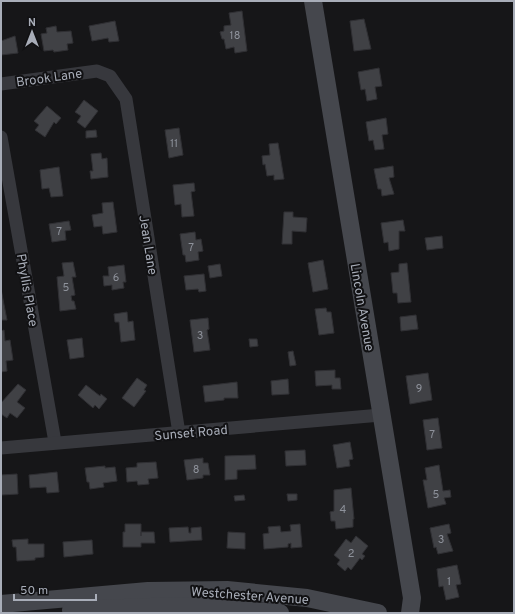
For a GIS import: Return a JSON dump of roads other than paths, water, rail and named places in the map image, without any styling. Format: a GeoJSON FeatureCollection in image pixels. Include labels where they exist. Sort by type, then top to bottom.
{"type":"FeatureCollection","features":[{"type":"Feature","properties":{"kind":"main road","name":"Lincoln Avenue"},"geometry":{"type":"LineString","coordinates":[[313,1],[412,598],[410,613]]}},
{"type":"Feature","properties":{"kind":"main road","name":"Westchester Avenue"},"geometry":{"type":"LineString","coordinates":[[2,605],[148,591],[227,590],[307,598],[378,613]]}},
{"type":"Feature","properties":{"kind":"main road","name":"Westchester Avenue"},"geometry":{"type":"LineString","coordinates":[[34,613],[156,606],[202,607],[280,613]]}},
{"type":"Feature","properties":{"kind":"street","name":"Brook Lane"},"geometry":{"type":"LineString","coordinates":[[1,84],[97,71]]}},
{"type":"Feature","properties":{"kind":"street","name":"Jean Lane"},"geometry":{"type":"LineString","coordinates":[[97,71],[110,76],[126,99],[179,433]]}},
{"type":"Feature","properties":{"kind":"street","name":"Phyllis Place"},"geometry":{"type":"LineString","coordinates":[[1,137],[54,442]]}},
{"type":"Feature","properties":{"kind":"street","name":"Sunset Road"},"geometry":{"type":"LineString","coordinates":[[1,448],[54,442],[179,433],[381,415]]}}]}
